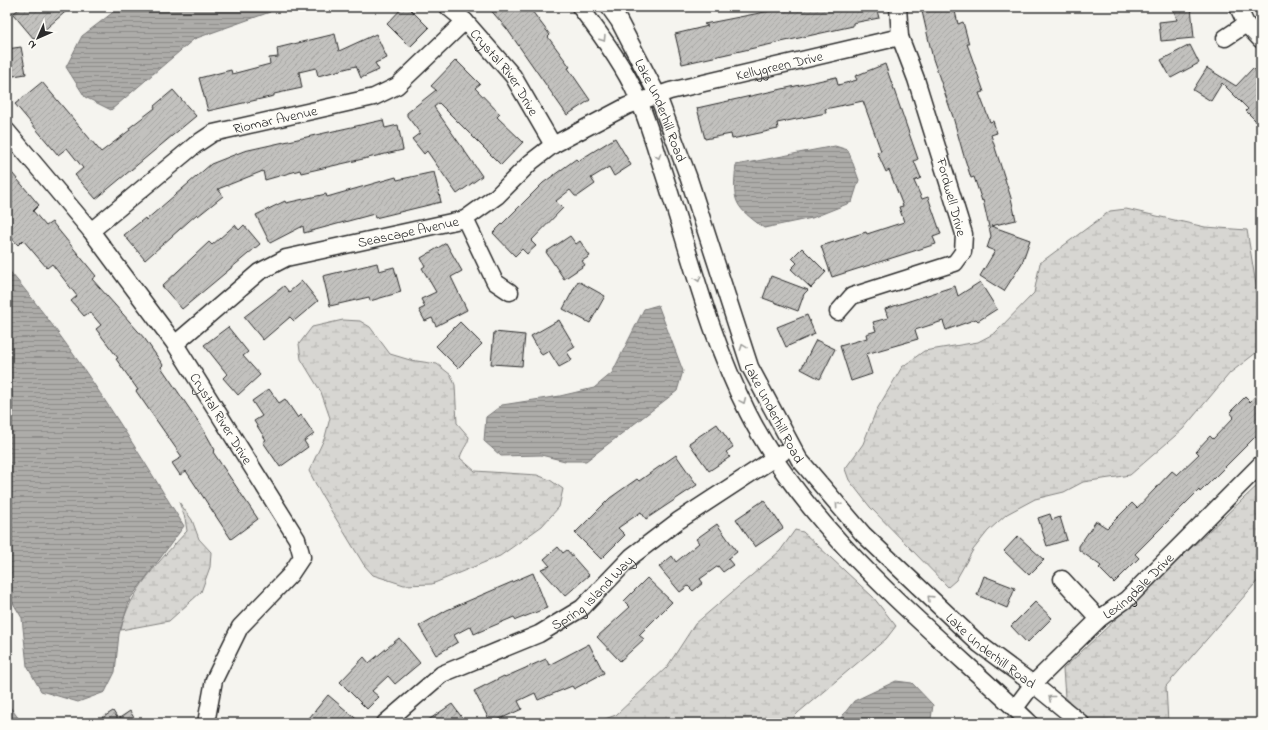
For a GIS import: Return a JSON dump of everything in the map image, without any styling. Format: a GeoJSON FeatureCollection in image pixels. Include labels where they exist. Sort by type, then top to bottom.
{"type":"FeatureCollection","features":[{"type":"Feature","properties":{"kind":"street","name":"Crystal River Drive"},"geometry":{"type":"LineString","coordinates":[[448,7],[465,21],[513,76],[553,145]]}},
{"type":"Feature","properties":{"kind":"street","name":"Lake Underhill Road"},"geometry":{"type":"LineString","coordinates":[[580,7],[600,34],[636,93],[674,204],[719,347],[748,414],[774,458],[802,498],[842,543],[943,643],[1030,723]]}},
{"type":"Feature","properties":{"kind":"street","name":"Lake Underhill Road"},"geometry":{"type":"LineString","coordinates":[[609,7],[619,21],[658,96],[688,176],[750,367],[799,459],[863,534],[979,644],[1033,684],[1081,723]]}},
{"type":"Feature","properties":{"kind":"street","name":"Fordwell Drive"},"geometry":{"type":"LineString","coordinates":[[838,312],[852,296],[954,263],[963,252],[964,234],[957,206],[916,79],[900,37],[898,7]]}},
{"type":"Feature","properties":{"kind":"street"},"geometry":{"type":"LineString","coordinates":[[1238,7],[1246,24],[1261,40]]}},
{"type":"Feature","properties":{"kind":"street","name":"Riomar Avenue"},"geometry":{"type":"LineString","coordinates":[[91,231],[195,145],[213,133],[380,94],[397,86],[465,21]]}},
{"type":"Feature","properties":{"kind":"street"},"geometry":{"type":"LineString","coordinates":[[1225,38],[1246,24]]}},
{"type":"Feature","properties":{"kind":"street","name":"Kellygreen Drive"},"geometry":{"type":"LineString","coordinates":[[658,96],[670,91],[900,37]]}},
{"type":"Feature","properties":{"kind":"street","name":"Seascape Avenue"},"geometry":{"type":"LineString","coordinates":[[175,344],[260,272],[286,258],[465,219],[497,196],[531,162],[553,145],[627,106],[658,96]]}},
{"type":"Feature","properties":{"kind":"street","name":"Crystal River Drive"},"geometry":{"type":"LineString","coordinates":[[7,131],[91,231],[175,344],[297,539],[302,557],[290,574],[240,628],[214,680],[206,723]]}},
{"type":"Feature","properties":{"kind":"street"},"geometry":{"type":"LineString","coordinates":[[465,219],[495,282],[510,292]]}},
{"type":"Feature","properties":{"kind":"street","name":"Spring Island Way"},"geometry":{"type":"LineString","coordinates":[[384,723],[442,674],[539,634],[582,608],[632,556],[678,521],[792,447]]}},
{"type":"Feature","properties":{"kind":"street","name":"Lexingdale Drive"},"geometry":{"type":"LineString","coordinates":[[1015,708],[1033,684],[1099,619],[1127,599],[1261,464]]}},
{"type":"Feature","properties":{"kind":"street"},"geometry":{"type":"LineString","coordinates":[[1062,579],[1099,619]]}},
{"type":"Feature","properties":{"kind":"green space"},"geometry":{"type":"Polygon","coordinates":[[[1126,209],[1205,227],[1247,230],[1259,303],[1261,306],[1261,349],[1230,373],[1183,429],[1130,475],[1083,482],[1064,492],[1035,499],[1007,514],[988,531],[973,550],[956,580],[948,587],[870,507],[849,480],[845,469],[863,444],[876,411],[902,367],[924,351],[978,342],[995,333],[1034,293],[1040,263],[1110,211],[1126,209]]]}},
{"type":"Feature","properties":{"kind":"green space"},"geometry":{"type":"Polygon","coordinates":[[[343,320],[360,321],[370,327],[390,354],[410,360],[437,364],[451,375],[455,385],[457,423],[469,437],[460,458],[475,471],[537,475],[550,480],[563,489],[559,507],[542,526],[500,556],[432,584],[404,585],[373,575],[364,565],[321,494],[309,471],[325,437],[330,418],[321,392],[301,359],[299,344],[312,327],[343,320]]]}},
{"type":"Feature","properties":{"kind":"green space"},"geometry":{"type":"Polygon","coordinates":[[[1261,482],[1261,577],[1166,686],[1168,723],[1092,723],[1065,697],[1063,669],[1261,482]]]}},
{"type":"Feature","properties":{"kind":"green space"},"geometry":{"type":"Polygon","coordinates":[[[179,502],[192,520],[199,539],[211,552],[210,567],[201,592],[169,621],[121,630],[130,603],[138,590],[157,564],[187,531],[185,518],[179,502]]]}},
{"type":"Feature","properties":{"kind":"green space"},"geometry":{"type":"Polygon","coordinates":[[[795,530],[803,532],[873,597],[896,626],[886,639],[788,723],[594,723],[616,715],[667,667],[695,624],[780,551],[795,530]]]}},
{"type":"Feature","properties":{"kind":"shaded area"},"geometry":{"type":"Polygon","coordinates":[[[120,7],[269,7],[270,12],[194,39],[111,110],[85,97],[66,67],[82,36],[120,7]]]}},
{"type":"Feature","properties":{"kind":"shaded area"},"geometry":{"type":"Polygon","coordinates":[[[835,146],[848,150],[859,180],[852,202],[812,218],[764,228],[746,214],[737,202],[734,187],[736,165],[835,146]]]}},
{"type":"Feature","properties":{"kind":"shaded area"},"geometry":{"type":"Polygon","coordinates":[[[7,268],[32,298],[78,361],[122,426],[184,526],[130,599],[119,634],[115,672],[105,692],[78,702],[41,691],[27,666],[22,618],[7,593],[7,435],[13,403],[10,379],[7,371],[7,268]]]}},
{"type":"Feature","properties":{"kind":"shaded area"},"geometry":{"type":"Polygon","coordinates":[[[658,305],[683,371],[677,391],[586,461],[565,461],[541,455],[501,456],[484,441],[486,417],[502,405],[560,396],[594,388],[612,373],[644,309],[658,305]]]}},
{"type":"Feature","properties":{"kind":"shaded area"},"geometry":{"type":"Polygon","coordinates":[[[896,681],[912,683],[933,705],[931,719],[927,723],[837,723],[854,701],[896,681]]]}},
{"type":"Feature","properties":{"kind":"shaded area"},"geometry":{"type":"Polygon","coordinates":[[[7,703],[22,723],[7,723],[7,703]]]}},
{"type":"Feature","properties":{"kind":"building"},"geometry":{"type":"Polygon","coordinates":[[[21,7],[71,7],[34,39],[13,14],[21,7]]]}},
{"type":"Feature","properties":{"kind":"building"},"geometry":{"type":"Polygon","coordinates":[[[403,7],[408,7],[429,28],[410,47],[387,24],[403,7]]]}},
{"type":"Feature","properties":{"kind":"building"},"geometry":{"type":"Polygon","coordinates":[[[488,7],[529,7],[550,35],[548,37],[570,67],[568,68],[590,100],[567,115],[507,29],[488,7]]]}},
{"type":"Feature","properties":{"kind":"building"},"geometry":{"type":"Polygon","coordinates":[[[790,7],[876,7],[879,18],[853,23],[853,26],[682,64],[675,34],[708,26],[704,24],[790,7]]]}},
{"type":"Feature","properties":{"kind":"building"},"geometry":{"type":"Polygon","coordinates":[[[921,7],[954,7],[958,24],[963,22],[969,44],[967,44],[984,92],[979,93],[990,122],[993,121],[997,133],[991,135],[1011,198],[1016,220],[991,226],[1030,240],[1022,263],[1004,291],[980,276],[995,251],[987,248],[991,236],[983,200],[982,201],[974,177],[971,178],[953,117],[933,59],[921,7]]]}},
{"type":"Feature","properties":{"kind":"building"},"geometry":{"type":"Polygon","coordinates":[[[1173,7],[1191,7],[1194,38],[1161,41],[1159,22],[1177,20],[1173,7]]]}},
{"type":"Feature","properties":{"kind":"building"},"geometry":{"type":"Polygon","coordinates":[[[335,34],[339,51],[376,34],[387,58],[375,63],[379,70],[361,78],[356,66],[318,76],[316,68],[299,72],[302,88],[208,111],[199,78],[231,70],[232,74],[270,64],[269,58],[278,57],[277,48],[335,34]]]}},
{"type":"Feature","properties":{"kind":"building"},"geometry":{"type":"Polygon","coordinates":[[[1190,45],[1199,63],[1171,78],[1161,60],[1190,45]]]}},
{"type":"Feature","properties":{"kind":"building"},"geometry":{"type":"Polygon","coordinates":[[[21,47],[26,74],[7,77],[7,49],[21,47]]]}},
{"type":"Feature","properties":{"kind":"building"},"geometry":{"type":"Polygon","coordinates":[[[456,60],[480,84],[475,88],[500,114],[497,117],[523,142],[501,165],[439,103],[434,107],[482,176],[457,194],[427,151],[424,154],[412,139],[420,133],[407,116],[407,113],[436,90],[431,86],[456,60]]]}},
{"type":"Feature","properties":{"kind":"building"},"geometry":{"type":"Polygon","coordinates":[[[885,64],[918,159],[914,161],[921,178],[914,181],[922,199],[928,197],[941,234],[933,237],[936,244],[832,277],[821,246],[866,232],[867,234],[904,222],[899,207],[903,206],[889,170],[886,172],[877,152],[881,151],[863,101],[825,109],[826,113],[777,123],[778,129],[732,139],[731,134],[705,139],[697,108],[836,77],[838,85],[857,80],[855,76],[885,64]]]}},
{"type":"Feature","properties":{"kind":"building"},"geometry":{"type":"Polygon","coordinates":[[[1207,68],[1236,86],[1253,68],[1261,76],[1261,126],[1246,111],[1248,109],[1222,83],[1211,101],[1193,90],[1207,68]]]}},
{"type":"Feature","properties":{"kind":"building"},"geometry":{"type":"Polygon","coordinates":[[[42,82],[101,152],[130,130],[129,128],[155,108],[154,106],[173,90],[196,116],[96,199],[75,175],[83,168],[67,148],[58,155],[15,104],[42,82]]]}},
{"type":"Feature","properties":{"kind":"building"},"geometry":{"type":"Polygon","coordinates":[[[383,120],[385,128],[398,125],[403,150],[301,173],[300,170],[265,180],[263,171],[218,189],[223,196],[198,216],[197,214],[145,260],[124,235],[145,218],[146,220],[211,164],[244,151],[383,120]]]}},
{"type":"Feature","properties":{"kind":"building"},"geometry":{"type":"Polygon","coordinates":[[[615,138],[631,165],[614,176],[609,167],[591,178],[595,184],[578,196],[575,196],[570,190],[556,201],[563,208],[531,241],[536,246],[527,254],[522,249],[515,256],[493,233],[543,183],[576,159],[578,161],[615,138]]]}},
{"type":"Feature","properties":{"kind":"building"},"geometry":{"type":"Polygon","coordinates":[[[7,167],[39,205],[33,211],[46,226],[52,222],[96,276],[92,279],[145,339],[163,365],[161,367],[202,427],[215,450],[213,452],[258,519],[231,539],[186,471],[180,475],[172,463],[182,457],[136,391],[138,390],[116,359],[118,358],[96,329],[101,325],[90,312],[84,316],[71,301],[77,296],[52,264],[47,268],[23,240],[18,245],[7,233],[7,229],[12,225],[7,219],[7,167]]]}},
{"type":"Feature","properties":{"kind":"building"},"geometry":{"type":"Polygon","coordinates":[[[434,172],[441,202],[375,218],[374,214],[304,233],[303,226],[270,243],[256,215],[285,201],[286,203],[326,194],[327,197],[396,177],[397,180],[434,172]]]}},
{"type":"Feature","properties":{"kind":"building"},"geometry":{"type":"Polygon","coordinates":[[[235,225],[239,230],[244,225],[260,244],[182,309],[162,286],[209,242],[212,245],[235,225]]]}},
{"type":"Feature","properties":{"kind":"building"},"geometry":{"type":"Polygon","coordinates":[[[570,236],[576,244],[580,241],[590,256],[582,261],[585,265],[564,279],[546,252],[570,236]]]}},
{"type":"Feature","properties":{"kind":"building"},"geometry":{"type":"Polygon","coordinates":[[[446,243],[462,271],[451,277],[467,310],[436,326],[432,318],[425,321],[419,310],[425,307],[421,299],[436,292],[422,268],[425,266],[421,258],[446,243]]]}},
{"type":"Feature","properties":{"kind":"building"},"geometry":{"type":"Polygon","coordinates":[[[802,248],[826,272],[811,288],[791,269],[797,263],[792,258],[802,248]]]}},
{"type":"Feature","properties":{"kind":"building"},"geometry":{"type":"Polygon","coordinates":[[[377,263],[379,271],[394,267],[401,292],[370,301],[369,297],[330,306],[323,276],[377,263]]]}},
{"type":"Feature","properties":{"kind":"building"},"geometry":{"type":"Polygon","coordinates":[[[771,276],[808,290],[804,294],[798,311],[763,298],[771,276]]]}},
{"type":"Feature","properties":{"kind":"building"},"geometry":{"type":"Polygon","coordinates":[[[302,281],[318,301],[294,321],[290,317],[263,340],[244,317],[284,286],[289,292],[302,281]]]}},
{"type":"Feature","properties":{"kind":"building"},"geometry":{"type":"Polygon","coordinates":[[[578,281],[605,296],[590,323],[563,309],[578,281]]]}},
{"type":"Feature","properties":{"kind":"building"},"geometry":{"type":"Polygon","coordinates":[[[980,282],[997,309],[978,321],[976,319],[946,330],[943,321],[915,330],[918,339],[866,354],[872,374],[851,381],[840,346],[867,338],[866,334],[876,331],[873,322],[888,318],[885,309],[955,286],[958,296],[980,282]]]}},
{"type":"Feature","properties":{"kind":"building"},"geometry":{"type":"Polygon","coordinates":[[[807,315],[815,334],[786,347],[777,327],[807,315]]]}},
{"type":"Feature","properties":{"kind":"building"},"geometry":{"type":"Polygon","coordinates":[[[559,320],[575,347],[567,352],[572,360],[559,367],[549,351],[542,355],[531,336],[559,320]]]}},
{"type":"Feature","properties":{"kind":"building"},"geometry":{"type":"Polygon","coordinates":[[[460,322],[482,344],[458,368],[436,346],[460,322]]]}},
{"type":"Feature","properties":{"kind":"building"},"geometry":{"type":"Polygon","coordinates":[[[228,327],[248,352],[243,356],[260,375],[238,395],[223,378],[227,374],[204,345],[228,327]]]}},
{"type":"Feature","properties":{"kind":"building"},"geometry":{"type":"Polygon","coordinates":[[[494,332],[525,335],[522,366],[491,364],[494,332]]]}},
{"type":"Feature","properties":{"kind":"building"},"geometry":{"type":"Polygon","coordinates":[[[816,340],[835,349],[820,379],[801,369],[816,340]]]}},
{"type":"Feature","properties":{"kind":"building"},"geometry":{"type":"Polygon","coordinates":[[[269,389],[279,403],[285,399],[298,418],[301,415],[314,434],[304,441],[308,447],[280,467],[263,442],[266,440],[254,421],[262,416],[252,401],[269,389]]]}},
{"type":"Feature","properties":{"kind":"building"},"geometry":{"type":"Polygon","coordinates":[[[1261,390],[1261,431],[1135,554],[1139,558],[1114,583],[1099,568],[1101,566],[1079,550],[1079,546],[1096,521],[1107,528],[1132,503],[1137,508],[1172,471],[1177,475],[1199,454],[1196,451],[1210,436],[1213,439],[1234,417],[1230,412],[1245,397],[1250,402],[1261,390]]]}},
{"type":"Feature","properties":{"kind":"building"},"geometry":{"type":"Polygon","coordinates":[[[717,424],[733,447],[726,452],[730,457],[709,471],[689,443],[717,424]]]}},
{"type":"Feature","properties":{"kind":"building"},"geometry":{"type":"Polygon","coordinates":[[[676,455],[697,485],[646,519],[641,512],[618,528],[625,535],[601,559],[575,533],[610,498],[637,479],[639,481],[676,455]]]}},
{"type":"Feature","properties":{"kind":"building"},"geometry":{"type":"Polygon","coordinates":[[[764,500],[783,528],[755,547],[736,519],[764,500]]]}},
{"type":"Feature","properties":{"kind":"building"},"geometry":{"type":"Polygon","coordinates":[[[1050,514],[1052,520],[1060,517],[1067,540],[1047,546],[1038,518],[1050,514]]]}},
{"type":"Feature","properties":{"kind":"building"},"geometry":{"type":"Polygon","coordinates":[[[717,524],[737,552],[728,559],[733,565],[723,572],[718,566],[700,579],[703,583],[693,591],[688,586],[680,592],[659,567],[672,556],[676,562],[699,543],[696,539],[717,524]]]}},
{"type":"Feature","properties":{"kind":"building"},"geometry":{"type":"Polygon","coordinates":[[[1018,536],[1044,560],[1029,575],[1004,551],[1018,536]]]}},
{"type":"Feature","properties":{"kind":"building"},"geometry":{"type":"Polygon","coordinates":[[[558,547],[563,553],[567,550],[589,575],[565,596],[541,569],[550,566],[544,559],[558,547]]]}},
{"type":"Feature","properties":{"kind":"building"},"geometry":{"type":"Polygon","coordinates":[[[533,573],[547,608],[516,620],[514,617],[474,634],[471,626],[454,635],[458,642],[436,655],[419,626],[447,610],[533,573]]]}},
{"type":"Feature","properties":{"kind":"building"},"geometry":{"type":"Polygon","coordinates":[[[984,576],[1015,588],[1007,608],[977,595],[984,576]]]}},
{"type":"Feature","properties":{"kind":"building"},"geometry":{"type":"Polygon","coordinates":[[[647,578],[672,602],[639,635],[644,639],[620,661],[597,637],[630,607],[624,601],[647,578]]]}},
{"type":"Feature","properties":{"kind":"building"},"geometry":{"type":"Polygon","coordinates":[[[1035,602],[1052,618],[1027,643],[1011,626],[1035,602]]]}},
{"type":"Feature","properties":{"kind":"building"},"geometry":{"type":"Polygon","coordinates":[[[399,638],[420,663],[395,684],[388,676],[372,691],[379,697],[367,709],[340,682],[364,657],[369,663],[399,638]]]}},
{"type":"Feature","properties":{"kind":"building"},"geometry":{"type":"Polygon","coordinates":[[[589,644],[604,673],[574,689],[572,686],[538,700],[535,693],[518,701],[522,709],[491,723],[474,691],[504,676],[505,677],[546,659],[549,665],[589,644]]]}},
{"type":"Feature","properties":{"kind":"building"},"geometry":{"type":"Polygon","coordinates":[[[328,695],[361,723],[305,723],[328,695]]]}},
{"type":"Feature","properties":{"kind":"building"},"geometry":{"type":"Polygon","coordinates":[[[452,704],[466,723],[424,723],[452,704]]]}},
{"type":"Feature","properties":{"kind":"building"},"geometry":{"type":"Polygon","coordinates":[[[113,711],[118,719],[130,711],[137,723],[94,723],[113,711]]]}}]}
